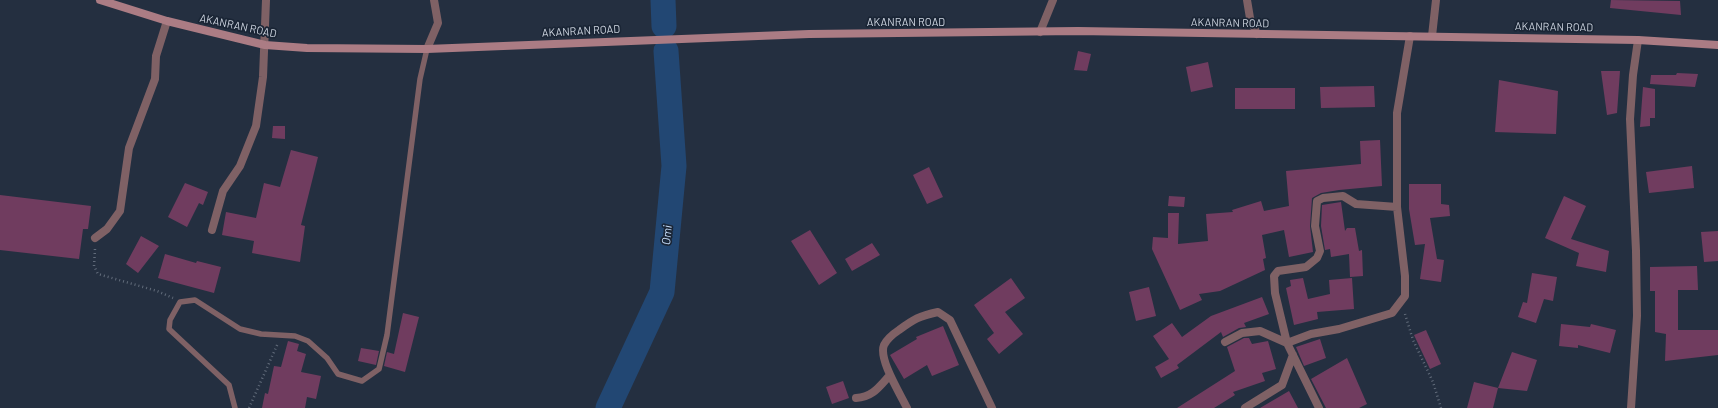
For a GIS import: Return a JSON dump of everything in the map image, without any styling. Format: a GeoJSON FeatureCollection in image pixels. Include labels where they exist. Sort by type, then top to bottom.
{"type":"FeatureCollection","features":[{"type":"Feature","properties":{"kind":"main road","name":"AKANRAN ROAD"},"geometry":{"type":"LineString","coordinates":[[100,0],[167,22],[265,45],[307,48],[427,49],[808,34],[1040,32],[1432,36],[1638,40],[1718,45]]}},
{"type":"Feature","properties":{"kind":"street"},"geometry":{"type":"LineString","coordinates":[[212,230],[222,190],[240,166],[256,126],[263,77],[266,0]]}},
{"type":"Feature","properties":{"kind":"street"},"geometry":{"type":"LineString","coordinates":[[427,49],[438,23],[434,0]]}},
{"type":"Feature","properties":{"kind":"street"},"geometry":{"type":"LineString","coordinates":[[1040,32],[1053,0]]}},
{"type":"Feature","properties":{"kind":"street"},"geometry":{"type":"LineString","coordinates":[[1247,0],[1250,18],[1257,34]]}},
{"type":"Feature","properties":{"kind":"street"},"geometry":{"type":"LineString","coordinates":[[1432,36],[1436,0]]}},
{"type":"Feature","properties":{"kind":"street"},"geometry":{"type":"LineString","coordinates":[[95,238],[107,229],[120,211],[129,148],[155,79],[156,56],[167,22]]}},
{"type":"Feature","properties":{"kind":"street"},"geometry":{"type":"LineString","coordinates":[[1225,342],[1242,333],[1260,331],[1287,343],[1311,334],[1339,329],[1392,313],[1401,301],[1404,296],[1405,276],[1397,207],[1397,113],[1410,36]]}},
{"type":"Feature","properties":{"kind":"street"},"geometry":{"type":"LineString","coordinates":[[1631,408],[1637,316],[1636,251],[1630,119],[1633,75],[1638,40]]}},
{"type":"Feature","properties":{"kind":"street"},"geometry":{"type":"LineString","coordinates":[[1318,408],[1287,343],[1275,293],[1274,276],[1278,271],[1306,266],[1317,258],[1320,251],[1315,226],[1317,201],[1323,198],[1343,196],[1356,204],[1397,207]]}},
{"type":"Feature","properties":{"kind":"street"},"geometry":{"type":"LineString","coordinates":[[907,408],[890,375],[884,358],[883,346],[888,338],[917,317],[938,312],[950,320],[992,408]]}},
{"type":"Feature","properties":{"kind":"street"},"geometry":{"type":"LineString","coordinates":[[1246,408],[1282,385],[1293,355]]}},
{"type":"Feature","properties":{"kind":"street"},"geometry":{"type":"LineString","coordinates":[[856,398],[864,398],[878,390],[890,375]]}},
{"type":"Feature","properties":{"kind":"lane"},"geometry":{"type":"LineString","coordinates":[[235,408],[229,385],[169,329],[170,320],[180,302],[195,300],[240,329],[261,334],[294,336],[308,341],[327,358],[338,374],[362,381],[379,369],[387,335],[420,79],[427,49]]}},
{"type":"Feature","properties":{"kind":"path"},"geometry":{"type":"LineString","coordinates":[[95,238],[94,266],[98,274],[157,291],[180,302]]}},
{"type":"Feature","properties":{"kind":"path"},"geometry":{"type":"LineString","coordinates":[[1401,301],[1414,340],[1433,382],[1441,408]]}},
{"type":"Feature","properties":{"kind":"path"},"geometry":{"type":"LineString","coordinates":[[249,408],[282,335]]}},
{"type":"Feature","properties":{"kind":"building"},"geometry":{"type":"Polygon","coordinates":[[[1611,0],[1680,1],[1681,15],[1610,8],[1611,0]]]}},
{"type":"Feature","properties":{"kind":"building"},"geometry":{"type":"Polygon","coordinates":[[[1078,51],[1091,54],[1087,71],[1074,70],[1078,51]]]}},
{"type":"Feature","properties":{"kind":"building"},"geometry":{"type":"Polygon","coordinates":[[[1208,62],[1213,87],[1191,92],[1186,67],[1208,62]]]}},
{"type":"Feature","properties":{"kind":"building"},"geometry":{"type":"Polygon","coordinates":[[[1601,71],[1620,71],[1617,113],[1607,115],[1601,71]]]}},
{"type":"Feature","properties":{"kind":"building"},"geometry":{"type":"Polygon","coordinates":[[[1677,73],[1698,74],[1695,87],[1650,84],[1651,75],[1676,75],[1677,73]]]}},
{"type":"Feature","properties":{"kind":"building"},"geometry":{"type":"Polygon","coordinates":[[[1499,80],[1558,91],[1556,134],[1495,132],[1499,80]]]}},
{"type":"Feature","properties":{"kind":"building"},"geometry":{"type":"Polygon","coordinates":[[[1374,86],[1375,107],[1321,108],[1320,87],[1374,86]]]}},
{"type":"Feature","properties":{"kind":"building"},"geometry":{"type":"Polygon","coordinates":[[[1643,87],[1655,89],[1655,118],[1650,118],[1650,126],[1640,127],[1643,87]]]}},
{"type":"Feature","properties":{"kind":"building"},"geometry":{"type":"Polygon","coordinates":[[[1235,88],[1295,88],[1295,109],[1235,109],[1235,88]]]}},
{"type":"Feature","properties":{"kind":"building"},"geometry":{"type":"Polygon","coordinates":[[[273,126],[285,126],[285,139],[272,138],[273,126]]]}},
{"type":"Feature","properties":{"kind":"building"},"geometry":{"type":"Polygon","coordinates":[[[1380,140],[1382,186],[1321,193],[1312,198],[1310,226],[1313,252],[1289,257],[1284,230],[1262,235],[1266,258],[1263,259],[1265,270],[1220,291],[1199,294],[1202,300],[1180,310],[1152,249],[1153,237],[1168,238],[1168,213],[1179,213],[1178,244],[1208,241],[1206,214],[1233,212],[1232,210],[1261,201],[1264,211],[1289,206],[1286,171],[1361,164],[1360,141],[1380,140]]]}},
{"type":"Feature","properties":{"kind":"building"},"geometry":{"type":"Polygon","coordinates":[[[291,150],[318,157],[301,225],[305,226],[300,262],[252,253],[254,241],[222,235],[226,212],[256,218],[264,183],[280,187],[291,150]]]}},
{"type":"Feature","properties":{"kind":"building"},"geometry":{"type":"Polygon","coordinates":[[[1692,166],[1694,188],[1649,193],[1646,172],[1692,166]]]}},
{"type":"Feature","properties":{"kind":"building"},"geometry":{"type":"Polygon","coordinates":[[[929,167],[943,197],[927,204],[913,175],[929,167]]]}},
{"type":"Feature","properties":{"kind":"building"},"geometry":{"type":"Polygon","coordinates":[[[185,183],[208,192],[203,205],[199,203],[187,227],[168,217],[185,183]]]}},
{"type":"Feature","properties":{"kind":"building"},"geometry":{"type":"Polygon","coordinates":[[[1409,184],[1441,184],[1441,204],[1449,205],[1450,216],[1430,218],[1437,259],[1444,260],[1441,282],[1420,279],[1425,244],[1415,245],[1409,209],[1409,184]]]}},
{"type":"Feature","properties":{"kind":"building"},"geometry":{"type":"Polygon","coordinates":[[[0,195],[91,206],[88,229],[83,229],[79,259],[0,250],[0,195]]]}},
{"type":"Feature","properties":{"kind":"building"},"geometry":{"type":"Polygon","coordinates":[[[1169,196],[1185,197],[1184,207],[1168,206],[1169,196]]]}},
{"type":"Feature","properties":{"kind":"building"},"geometry":{"type":"Polygon","coordinates":[[[1564,196],[1586,206],[1571,239],[1609,251],[1606,272],[1576,266],[1579,253],[1545,238],[1564,196]]]}},
{"type":"Feature","properties":{"kind":"building"},"geometry":{"type":"Polygon","coordinates":[[[1341,202],[1345,231],[1347,228],[1355,228],[1359,251],[1362,250],[1363,276],[1350,277],[1349,254],[1331,257],[1330,249],[1325,250],[1321,226],[1322,205],[1341,202]]]}},
{"type":"Feature","properties":{"kind":"building"},"geometry":{"type":"Polygon","coordinates":[[[810,230],[837,273],[819,285],[791,241],[810,230]]]}},
{"type":"Feature","properties":{"kind":"building"},"geometry":{"type":"Polygon","coordinates":[[[1718,231],[1718,261],[1704,262],[1701,232],[1718,231]]]}},
{"type":"Feature","properties":{"kind":"building"},"geometry":{"type":"Polygon","coordinates":[[[141,236],[159,246],[138,273],[126,264],[141,236]]]}},
{"type":"Feature","properties":{"kind":"building"},"geometry":{"type":"Polygon","coordinates":[[[872,243],[880,255],[852,271],[845,259],[872,243]]]}},
{"type":"Feature","properties":{"kind":"building"},"geometry":{"type":"Polygon","coordinates":[[[165,254],[196,263],[197,261],[221,267],[214,293],[158,278],[165,254]]]}},
{"type":"Feature","properties":{"kind":"building"},"geometry":{"type":"Polygon","coordinates":[[[1697,266],[1698,290],[1678,290],[1678,330],[1718,330],[1718,355],[1665,361],[1666,334],[1655,332],[1655,291],[1650,291],[1650,267],[1697,266]]]}},
{"type":"Feature","properties":{"kind":"building"},"geometry":{"type":"Polygon","coordinates":[[[1532,273],[1557,277],[1553,301],[1544,299],[1536,323],[1518,317],[1523,302],[1527,303],[1532,273]]]}},
{"type":"Feature","properties":{"kind":"building"},"geometry":{"type":"Polygon","coordinates":[[[1011,278],[1025,298],[1005,312],[1023,334],[999,354],[987,339],[994,333],[974,305],[1011,278]]]}},
{"type":"Feature","properties":{"kind":"building"},"geometry":{"type":"Polygon","coordinates":[[[1303,278],[1308,299],[1330,294],[1329,280],[1352,278],[1354,309],[1317,312],[1318,319],[1294,325],[1286,288],[1291,286],[1290,280],[1303,278]]]}},
{"type":"Feature","properties":{"kind":"building"},"geometry":{"type":"Polygon","coordinates":[[[1149,287],[1156,316],[1136,321],[1129,292],[1149,287]]]}},
{"type":"Feature","properties":{"kind":"building"},"geometry":{"type":"Polygon","coordinates":[[[1262,297],[1269,314],[1244,323],[1246,327],[1239,328],[1223,337],[1221,332],[1177,365],[1179,368],[1161,378],[1155,367],[1169,359],[1153,336],[1172,323],[1182,337],[1211,316],[1262,297]]]}},
{"type":"Feature","properties":{"kind":"building"},"geometry":{"type":"Polygon","coordinates":[[[403,313],[419,317],[405,372],[384,366],[387,352],[394,354],[403,313]]]}},
{"type":"Feature","properties":{"kind":"building"},"geometry":{"type":"Polygon","coordinates":[[[1561,324],[1590,327],[1591,324],[1616,330],[1610,353],[1578,345],[1578,348],[1559,346],[1561,324]]]}},
{"type":"Feature","properties":{"kind":"building"},"geometry":{"type":"Polygon","coordinates":[[[943,326],[959,365],[932,376],[927,365],[904,379],[890,355],[917,339],[916,337],[943,326]]]}},
{"type":"Feature","properties":{"kind":"building"},"geometry":{"type":"Polygon","coordinates":[[[1426,330],[1441,364],[1430,369],[1414,335],[1426,330]]]}},
{"type":"Feature","properties":{"kind":"building"},"geometry":{"type":"Polygon","coordinates":[[[1244,338],[1249,338],[1252,344],[1268,341],[1276,369],[1262,373],[1265,381],[1233,392],[1235,395],[1214,408],[1177,408],[1235,371],[1227,347],[1244,338]]]}},
{"type":"Feature","properties":{"kind":"building"},"geometry":{"type":"Polygon","coordinates":[[[1320,339],[1326,358],[1304,366],[1296,347],[1320,339]]]}},
{"type":"Feature","properties":{"kind":"building"},"geometry":{"type":"Polygon","coordinates":[[[288,341],[299,344],[297,351],[306,354],[301,372],[321,376],[316,399],[307,397],[305,408],[262,408],[265,393],[268,394],[274,366],[281,367],[288,341]]]}},
{"type":"Feature","properties":{"kind":"building"},"geometry":{"type":"Polygon","coordinates":[[[361,348],[379,351],[376,365],[358,361],[361,348]]]}},
{"type":"Feature","properties":{"kind":"building"},"geometry":{"type":"Polygon","coordinates":[[[1512,352],[1537,360],[1527,391],[1498,388],[1512,352]]]}},
{"type":"Feature","properties":{"kind":"building"},"geometry":{"type":"Polygon","coordinates":[[[1347,358],[1367,404],[1359,408],[1326,408],[1311,379],[1347,358]]]}},
{"type":"Feature","properties":{"kind":"building"},"geometry":{"type":"Polygon","coordinates":[[[843,381],[849,398],[832,404],[826,387],[843,381]]]}},
{"type":"Feature","properties":{"kind":"building"},"geometry":{"type":"Polygon","coordinates":[[[1474,382],[1498,388],[1493,408],[1467,408],[1474,382]]]}},
{"type":"Feature","properties":{"kind":"building"},"geometry":{"type":"Polygon","coordinates":[[[1289,391],[1298,408],[1260,408],[1289,391]]]}},
{"type":"Feature","properties":{"kind":"waterway","name":"Omi"},"geometry":{"type":"LineString","coordinates":[[663,0],[664,26]]}},
{"type":"Feature","properties":{"kind":"waterway","name":"Omi"},"geometry":{"type":"LineString","coordinates":[[608,408],[662,292],[674,166],[666,51]]}}]}
